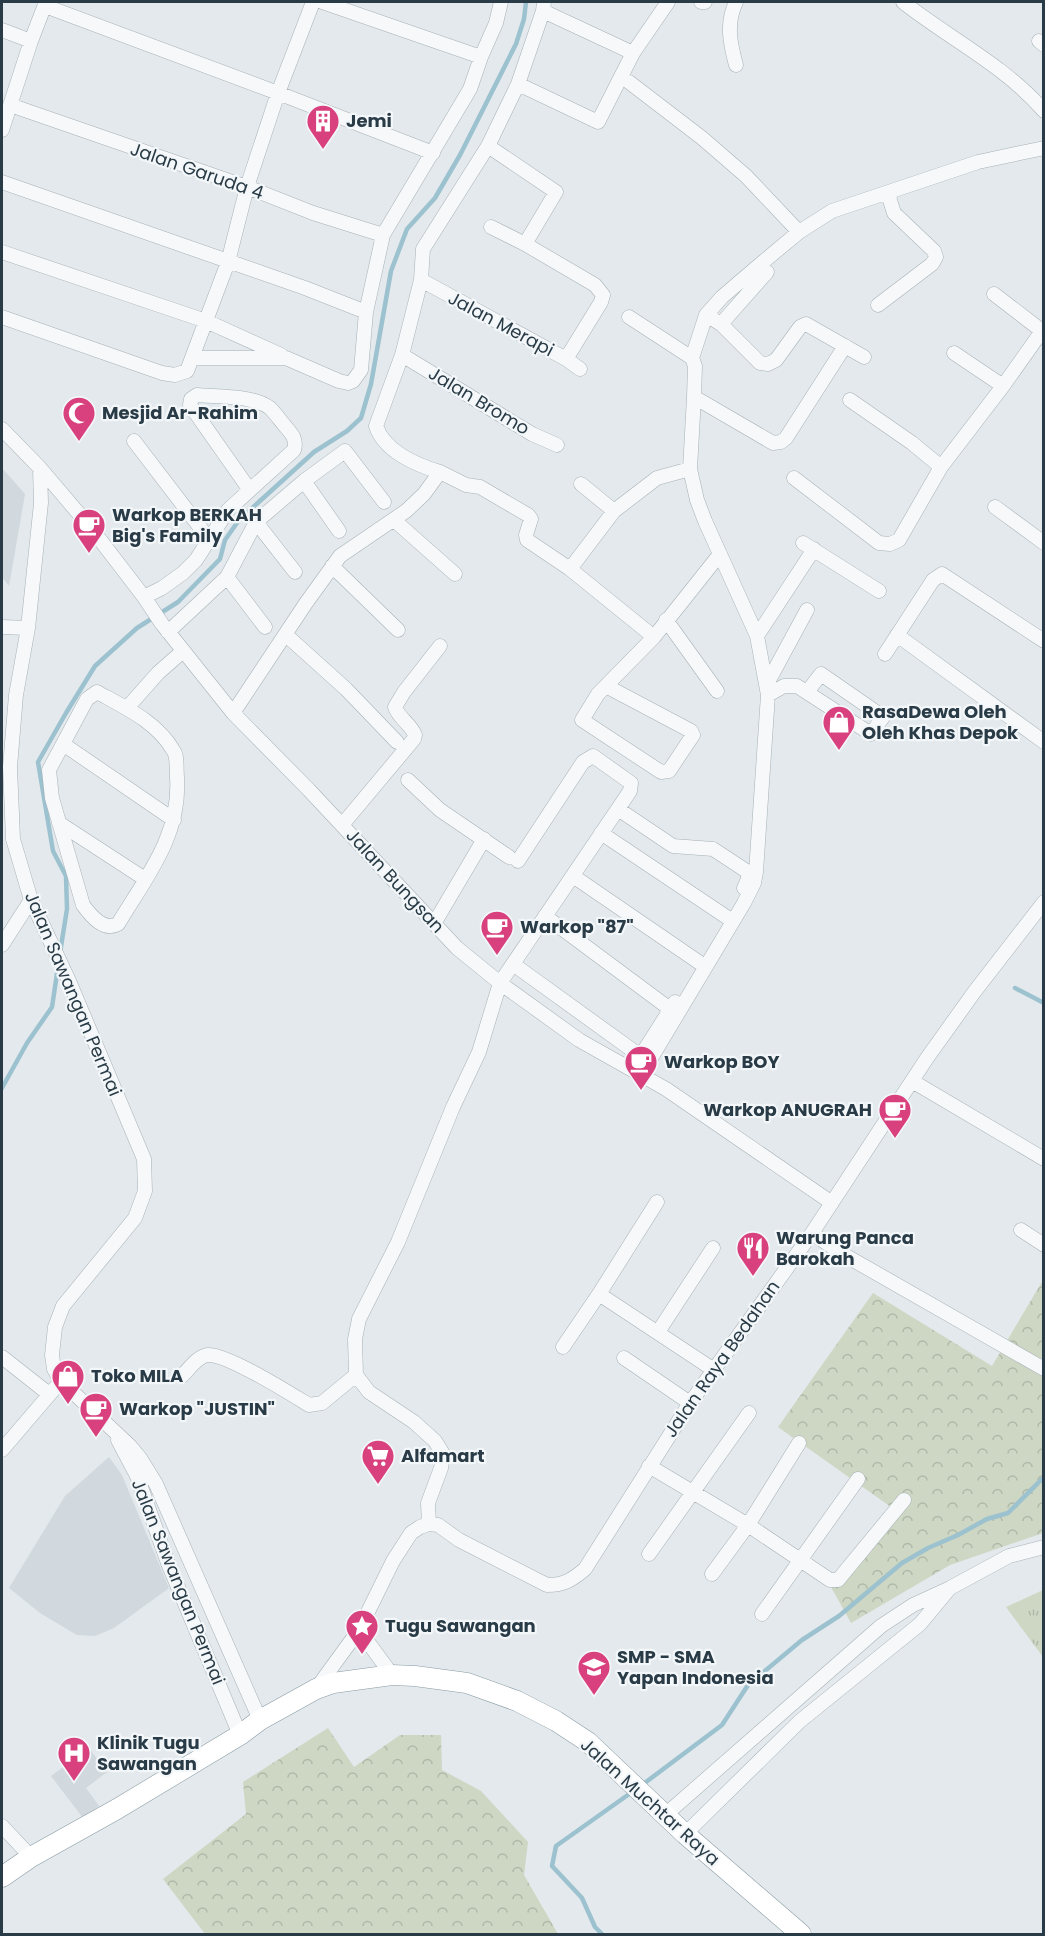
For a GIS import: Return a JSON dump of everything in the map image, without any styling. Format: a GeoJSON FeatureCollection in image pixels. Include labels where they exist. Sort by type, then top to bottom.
{"type":"FeatureCollection","features":[{"type":"Feature","properties":{"kind":"highway","name":"Jalan Muchtar Raya"},"geometry":{"type":"LineString","coordinates":[[2,1876],[240,1735],[260,1720],[316,1689],[333,1683],[392,1675],[467,1683],[517,1701],[556,1721],[588,1742],[658,1810],[801,1935]]}},
{"type":"Feature","properties":{"kind":"street"},"geometry":{"type":"LineString","coordinates":[[2,317],[162,373],[175,375],[187,371],[228,262],[247,187],[278,93],[313,2]]}},
{"type":"Feature","properties":{"kind":"street"},"geometry":{"type":"LineString","coordinates":[[322,2],[481,57]]}},
{"type":"Feature","properties":{"kind":"street"},"geometry":{"type":"LineString","coordinates":[[2,252],[206,321],[339,381],[348,383],[353,381],[361,370],[366,312],[383,235],[470,89],[496,23],[501,2]]}},
{"type":"Feature","properties":{"kind":"street"},"geometry":{"type":"LineString","coordinates":[[518,84],[597,123],[633,53],[668,2]]}},
{"type":"Feature","properties":{"kind":"street"},"geometry":{"type":"LineString","coordinates":[[736,2],[732,10],[729,37],[736,65]]}},
{"type":"Feature","properties":{"kind":"street"},"geometry":{"type":"LineString","coordinates":[[903,2],[1013,79],[1044,111]]}},
{"type":"Feature","properties":{"kind":"street"},"geometry":{"type":"LineString","coordinates":[[2,130],[31,41],[46,4],[433,153]]}},
{"type":"Feature","properties":{"kind":"street"},"geometry":{"type":"LineString","coordinates":[[633,53],[544,6],[518,84],[488,146],[423,249],[421,280],[402,355],[376,426],[382,439],[420,466],[480,488],[528,514],[531,519],[527,540],[570,569],[654,637]]}},
{"type":"Feature","properties":{"kind":"street"},"geometry":{"type":"LineString","coordinates":[[2,30],[31,41]]}},
{"type":"Feature","properties":{"kind":"street"},"geometry":{"type":"LineString","coordinates":[[629,82],[702,138],[746,176],[799,232]]}},
{"type":"Feature","properties":{"kind":"street","name":"Jalan Garuda 4"},"geometry":{"type":"LineString","coordinates":[[10,105],[247,187],[313,213],[383,235]]}},
{"type":"Feature","properties":{"kind":"street"},"geometry":{"type":"LineString","coordinates":[[488,146],[556,192],[525,244]]}},
{"type":"Feature","properties":{"kind":"street"},"geometry":{"type":"LineString","coordinates":[[692,358],[706,315],[722,297],[799,232],[832,211],[978,162],[1044,148]]}},
{"type":"Feature","properties":{"kind":"street"},"geometry":{"type":"LineString","coordinates":[[2,182],[305,288],[366,312]]}},
{"type":"Feature","properties":{"kind":"street"},"geometry":{"type":"LineString","coordinates":[[878,305],[932,264],[936,257],[934,251],[894,213],[888,194]]}},
{"type":"Feature","properties":{"kind":"street"},"geometry":{"type":"LineString","coordinates":[[491,227],[595,285],[603,295],[602,302],[566,359]]}},
{"type":"Feature","properties":{"kind":"street"},"geometry":{"type":"LineString","coordinates":[[721,324],[766,272]]}},
{"type":"Feature","properties":{"kind":"street","name":"Jalan Merapi"},"geometry":{"type":"LineString","coordinates":[[421,280],[566,359],[580,369]]}},
{"type":"Feature","properties":{"kind":"street"},"geometry":{"type":"LineString","coordinates":[[794,478],[879,543],[890,544],[899,540],[941,467],[1043,331],[994,294]]}},
{"type":"Feature","properties":{"kind":"street"},"geometry":{"type":"LineString","coordinates":[[706,315],[721,324],[760,363],[768,364],[776,360],[801,327],[806,324],[864,357]]}},
{"type":"Feature","properties":{"kind":"street"},"geometry":{"type":"LineString","coordinates":[[629,317],[692,358],[695,366],[690,469],[697,500],[757,636],[767,689],[760,837],[754,884],[641,1075]]}},
{"type":"Feature","properties":{"kind":"street"},"geometry":{"type":"LineString","coordinates":[[694,397],[773,443],[781,442],[786,438],[845,346]]}},
{"type":"Feature","properties":{"kind":"street"},"geometry":{"type":"LineString","coordinates":[[954,352],[1003,386]]}},
{"type":"Feature","properties":{"kind":"street","name":"Jalan Bromo"},"geometry":{"type":"LineString","coordinates":[[402,355],[532,434],[557,445]]}},
{"type":"Feature","properties":{"kind":"street"},"geometry":{"type":"LineString","coordinates":[[193,358],[286,357]]}},
{"type":"Feature","properties":{"kind":"street"},"geometry":{"type":"LineString","coordinates":[[147,602],[196,560],[228,510],[294,450],[296,443],[294,436],[271,409],[263,404],[253,400],[196,395],[191,399],[190,405],[249,489]]}},
{"type":"Feature","properties":{"kind":"street"},"geometry":{"type":"LineString","coordinates":[[850,400],[912,443],[941,467]]}},
{"type":"Feature","properties":{"kind":"street","name":"Jalan Bungsan"},"geometry":{"type":"LineString","coordinates":[[2,429],[40,468],[233,713],[435,922],[457,948],[500,983],[579,1040],[684,1101],[832,1203]]}},
{"type":"Feature","properties":{"kind":"street"},"geometry":{"type":"LineString","coordinates":[[134,441],[209,539]]}},
{"type":"Feature","properties":{"kind":"street"},"geometry":{"type":"LineString","coordinates":[[165,628],[227,577],[256,522],[304,481],[345,451],[384,502]]}},
{"type":"Feature","properties":{"kind":"street","name":"Jalan Sawangan Permai"},"geometry":{"type":"LineString","coordinates":[[40,468],[41,503],[28,628],[16,695],[10,766],[13,838],[31,900],[69,981],[144,1159],[145,1191],[135,1218],[63,1306],[55,1327],[52,1355],[54,1369],[61,1381],[112,1430],[142,1473],[156,1484],[260,1720]]}},
{"type":"Feature","properties":{"kind":"street"},"geometry":{"type":"LineString","coordinates":[[570,569],[614,511],[657,477],[690,469]]}},
{"type":"Feature","properties":{"kind":"street"},"geometry":{"type":"LineString","coordinates":[[233,713],[340,556],[394,520],[424,494],[440,472]]}},
{"type":"Feature","properties":{"kind":"street"},"geometry":{"type":"LineString","coordinates":[[304,481],[339,531]]}},
{"type":"Feature","properties":{"kind":"street"},"geometry":{"type":"LineString","coordinates":[[581,484],[614,511]]}},
{"type":"Feature","properties":{"kind":"street"},"geometry":{"type":"LineString","coordinates":[[995,507],[1044,543]]}},
{"type":"Feature","properties":{"kind":"street"},"geometry":{"type":"LineString","coordinates":[[394,520],[455,574]]}},
{"type":"Feature","properties":{"kind":"street"},"geometry":{"type":"LineString","coordinates":[[256,522],[295,572]]}},
{"type":"Feature","properties":{"kind":"street"},"geometry":{"type":"LineString","coordinates":[[757,636],[809,546],[879,591]]}},
{"type":"Feature","properties":{"kind":"street"},"geometry":{"type":"LineString","coordinates":[[606,686],[691,731],[693,735],[690,742],[669,771],[661,772],[582,720],[606,686],[654,637],[720,554]]}},
{"type":"Feature","properties":{"kind":"street"},"geometry":{"type":"LineString","coordinates":[[332,566],[398,630]]}},
{"type":"Feature","properties":{"kind":"street"},"geometry":{"type":"LineString","coordinates":[[885,654],[933,580],[942,574],[1044,641]]}},
{"type":"Feature","properties":{"kind":"street"},"geometry":{"type":"LineString","coordinates":[[227,577],[265,627]]}},
{"type":"Feature","properties":{"kind":"street"},"geometry":{"type":"LineString","coordinates":[[767,689],[807,610]]}},
{"type":"Feature","properties":{"kind":"street"},"geometry":{"type":"LineString","coordinates":[[666,620],[717,691]]}},
{"type":"Feature","properties":{"kind":"street"},"geometry":{"type":"LineString","coordinates":[[2,627],[28,628]]}},
{"type":"Feature","properties":{"kind":"street"},"geometry":{"type":"LineString","coordinates":[[286,635],[346,689],[397,742]]}},
{"type":"Feature","properties":{"kind":"street"},"geometry":{"type":"LineString","coordinates":[[897,635],[1044,742]]}},
{"type":"Feature","properties":{"kind":"street"},"geometry":{"type":"LineString","coordinates":[[342,825],[414,739],[413,730],[398,714],[396,707],[404,692],[440,646]]}},
{"type":"Feature","properties":{"kind":"street"},"geometry":{"type":"LineString","coordinates":[[127,708],[158,673],[183,651]]}},
{"type":"Feature","properties":{"kind":"street"},"geometry":{"type":"LineString","coordinates":[[767,689],[797,686],[870,734],[883,717],[821,674],[807,692]]}},
{"type":"Feature","properties":{"kind":"street"},"geometry":{"type":"LineString","coordinates":[[97,692],[127,708],[160,732],[175,752],[178,798],[174,820],[162,853],[118,924],[106,927],[90,915],[83,905],[52,798],[49,770],[87,699],[97,692]]}},
{"type":"Feature","properties":{"kind":"street"},"geometry":{"type":"LineString","coordinates":[[63,744],[174,820]]}},
{"type":"Feature","properties":{"kind":"street"},"geometry":{"type":"LineString","coordinates":[[316,1689],[359,1629],[393,1561],[411,1533],[429,1524],[428,1503],[441,1468],[443,1454],[435,1441],[414,1422],[369,1392],[356,1375],[355,1339],[359,1319],[398,1242],[453,1107],[479,1052],[500,983],[630,791],[631,783],[590,756],[513,859],[440,810],[408,780]]}},
{"type":"Feature","properties":{"kind":"street"},"geometry":{"type":"LineString","coordinates":[[513,964],[639,1055],[642,1054],[728,918],[748,879],[748,872],[713,849],[674,846],[618,809]]}},
{"type":"Feature","properties":{"kind":"street"},"geometry":{"type":"LineString","coordinates":[[59,823],[146,879]]}},
{"type":"Feature","properties":{"kind":"street"},"geometry":{"type":"LineString","coordinates":[[601,833],[728,918]]}},
{"type":"Feature","properties":{"kind":"street"},"geometry":{"type":"LineString","coordinates":[[435,922],[484,839]]}},
{"type":"Feature","properties":{"kind":"street"},"geometry":{"type":"LineString","coordinates":[[573,876],[700,963]]}},
{"type":"Feature","properties":{"kind":"street"},"geometry":{"type":"LineString","coordinates":[[2,945],[31,900]]}},
{"type":"Feature","properties":{"kind":"street","name":"Jalan Raya Bedahan"},"geometry":{"type":"LineString","coordinates":[[429,1524],[438,1525],[459,1540],[546,1586],[561,1585],[572,1581],[585,1569],[690,1403],[812,1233],[912,1081],[975,991],[1044,902]]}},
{"type":"Feature","properties":{"kind":"street"},"geometry":{"type":"LineString","coordinates":[[545,916],[670,1010]]}},
{"type":"Feature","properties":{"kind":"street"},"geometry":{"type":"LineString","coordinates":[[912,1081],[1044,1159]]}},
{"type":"Feature","properties":{"kind":"street"},"geometry":{"type":"LineString","coordinates":[[563,1347],[657,1202]]}},
{"type":"Feature","properties":{"kind":"street"},"geometry":{"type":"LineString","coordinates":[[1021,1230],[1044,1245]]}},
{"type":"Feature","properties":{"kind":"street"},"geometry":{"type":"LineString","coordinates":[[812,1233],[841,1253],[1044,1369]]}},
{"type":"Feature","properties":{"kind":"street"},"geometry":{"type":"LineString","coordinates":[[658,1332],[713,1248]]}},
{"type":"Feature","properties":{"kind":"street"},"geometry":{"type":"LineString","coordinates":[[599,1294],[714,1370]]}},
{"type":"Feature","properties":{"kind":"street"},"geometry":{"type":"LineString","coordinates":[[182,1376],[200,1358],[211,1355],[259,1375],[309,1405],[322,1402],[356,1375]]}},
{"type":"Feature","properties":{"kind":"street"},"geometry":{"type":"LineString","coordinates":[[2,1357],[49,1394]]}},
{"type":"Feature","properties":{"kind":"street"},"geometry":{"type":"LineString","coordinates":[[624,1358],[690,1403]]}},
{"type":"Feature","properties":{"kind":"street"},"geometry":{"type":"LineString","coordinates":[[2,1450],[8,1432],[61,1381]]}},
{"type":"Feature","properties":{"kind":"street"},"geometry":{"type":"LineString","coordinates":[[649,1554],[749,1413]]}},
{"type":"Feature","properties":{"kind":"street"},"geometry":{"type":"LineString","coordinates":[[712,1574],[748,1526],[799,1443]]}},
{"type":"Feature","properties":{"kind":"street"},"geometry":{"type":"LineString","coordinates":[[650,1466],[830,1580],[838,1580],[904,1500]]}},
{"type":"Feature","properties":{"kind":"street","name":"Jalan Sawangan Permai"},"geometry":{"type":"LineString","coordinates":[[142,1473],[168,1563],[240,1735]]}},
{"type":"Feature","properties":{"kind":"street"},"geometry":{"type":"LineString","coordinates":[[762,1614],[858,1479]]}},
{"type":"Feature","properties":{"kind":"street"},"geometry":{"type":"LineString","coordinates":[[658,1810],[881,1626],[913,1605],[1009,1556],[1044,1547]]}},
{"type":"Feature","properties":{"kind":"street"},"geometry":{"type":"LineString","coordinates":[[685,1834],[800,1722],[920,1623],[950,1588]]}},
{"type":"Feature","properties":{"kind":"street"},"geometry":{"type":"LineString","coordinates":[[190,1617],[211,1609]]}},
{"type":"Feature","properties":{"kind":"street"},"geometry":{"type":"LineString","coordinates":[[359,1629],[392,1675]]}},
{"type":"Feature","properties":{"kind":"street"},"geometry":{"type":"LineString","coordinates":[[2,1826],[31,1857]]}},
{"type":"Feature","properties":{"kind":"shaded area"},"geometry":{"type":"Polygon","coordinates":[[[2,468],[25,494],[9,586],[2,577],[2,468]]]}},
{"type":"Feature","properties":{"kind":"shaded area"},"geometry":{"type":"Polygon","coordinates":[[[109,1457],[122,1475],[169,1588],[114,1628],[95,1636],[77,1635],[40,1613],[9,1588],[65,1496],[109,1457]]]}},
{"type":"Feature","properties":{"kind":"shaded area","name":"Klinik Tugu Sawangan"},"geometry":{"type":"Polygon","coordinates":[[[89,1748],[107,1772],[86,1788],[99,1806],[83,1818],[51,1776],[89,1748]]]}},
{"type":"Feature","properties":{"kind":"green space"},"geometry":{"type":"Polygon","coordinates":[[[1043,1280],[1043,1533],[950,1565],[851,1623],[831,1587],[891,1507],[778,1427],[873,1293],[992,1366],[1043,1280]]]}},
{"type":"Feature","properties":{"kind":"green space"},"geometry":{"type":"Polygon","coordinates":[[[1043,1590],[1043,1657],[1006,1607],[1043,1590]]]}},
{"type":"Feature","properties":{"kind":"green space"},"geometry":{"type":"Polygon","coordinates":[[[328,1728],[354,1767],[400,1735],[441,1735],[442,1770],[481,1791],[528,1842],[524,1875],[558,1934],[205,1934],[163,1879],[246,1814],[243,1782],[328,1728]]]}},
{"type":"Feature","properties":{"kind":"waterway"},"geometry":{"type":"LineString","coordinates":[[60,953],[67,909],[66,876],[53,851],[38,762],[95,666],[137,628],[178,602],[220,559],[225,540],[239,520],[314,452],[347,431],[361,418],[371,384],[391,271],[407,229],[435,198],[460,155],[516,44],[524,19],[526,2]]}},
{"type":"Feature","properties":{"kind":"waterway"},"geometry":{"type":"LineString","coordinates":[[2,1088],[27,1043],[52,1007],[58,967]]}},
{"type":"Feature","properties":{"kind":"waterway"},"geometry":{"type":"LineString","coordinates":[[1015,988],[1044,1003]]}},
{"type":"Feature","properties":{"kind":"waterway"},"geometry":{"type":"LineString","coordinates":[[642,1785],[722,1725],[748,1685],[802,1640],[839,1616],[902,1563],[987,1519],[1008,1513],[1044,1477]]}},
{"type":"Feature","properties":{"kind":"waterway"},"geometry":{"type":"LineString","coordinates":[[602,1934],[595,1927],[582,1898],[552,1866],[556,1846],[632,1792]]}},
{"type":"Feature","properties":{"kind":"place","name":"Jemi"},"geometry":{"type":"Point","coordinates":[323,150]}},
{"type":"Feature","properties":{"kind":"place","name":"Mesjid Ar-Rahim"},"geometry":{"type":"Point","coordinates":[79,442]}},
{"type":"Feature","properties":{"kind":"place","name":"Warkop BERKAH Big's Family"},"geometry":{"type":"Point","coordinates":[89,554]}},
{"type":"Feature","properties":{"kind":"place","name":"RasaDewa Oleh Oleh Khas Depok"},"geometry":{"type":"Point","coordinates":[839,751]}},
{"type":"Feature","properties":{"kind":"place","name":"Warkop \"87\""},"geometry":{"type":"Point","coordinates":[497,956]}},
{"type":"Feature","properties":{"kind":"place","name":"Warkop BOY"},"geometry":{"type":"Point","coordinates":[641,1091]}},
{"type":"Feature","properties":{"kind":"place","name":"Warkop ANUGRAH"},"geometry":{"type":"Point","coordinates":[895,1139]}},
{"type":"Feature","properties":{"kind":"place","name":"Warung Panca Barokah"},"geometry":{"type":"Point","coordinates":[753,1277]}},
{"type":"Feature","properties":{"kind":"place","name":"Toko MILA"},"geometry":{"type":"Point","coordinates":[68,1405]}},
{"type":"Feature","properties":{"kind":"place","name":"Warkop \"JUSTIN\""},"geometry":{"type":"Point","coordinates":[96,1438]}},
{"type":"Feature","properties":{"kind":"place","name":"Alfamart"},"geometry":{"type":"Point","coordinates":[378,1485]}},
{"type":"Feature","properties":{"kind":"place","name":"Tugu Sawangan"},"geometry":{"type":"Point","coordinates":[362,1655]}},
{"type":"Feature","properties":{"kind":"place","name":"SMP - SMA Yapan Indonesia"},"geometry":{"type":"Point","coordinates":[594,1696]}},
{"type":"Feature","properties":{"kind":"place","name":"Klinik Tugu Sawangan"},"geometry":{"type":"Point","coordinates":[74,1782]}}]}
